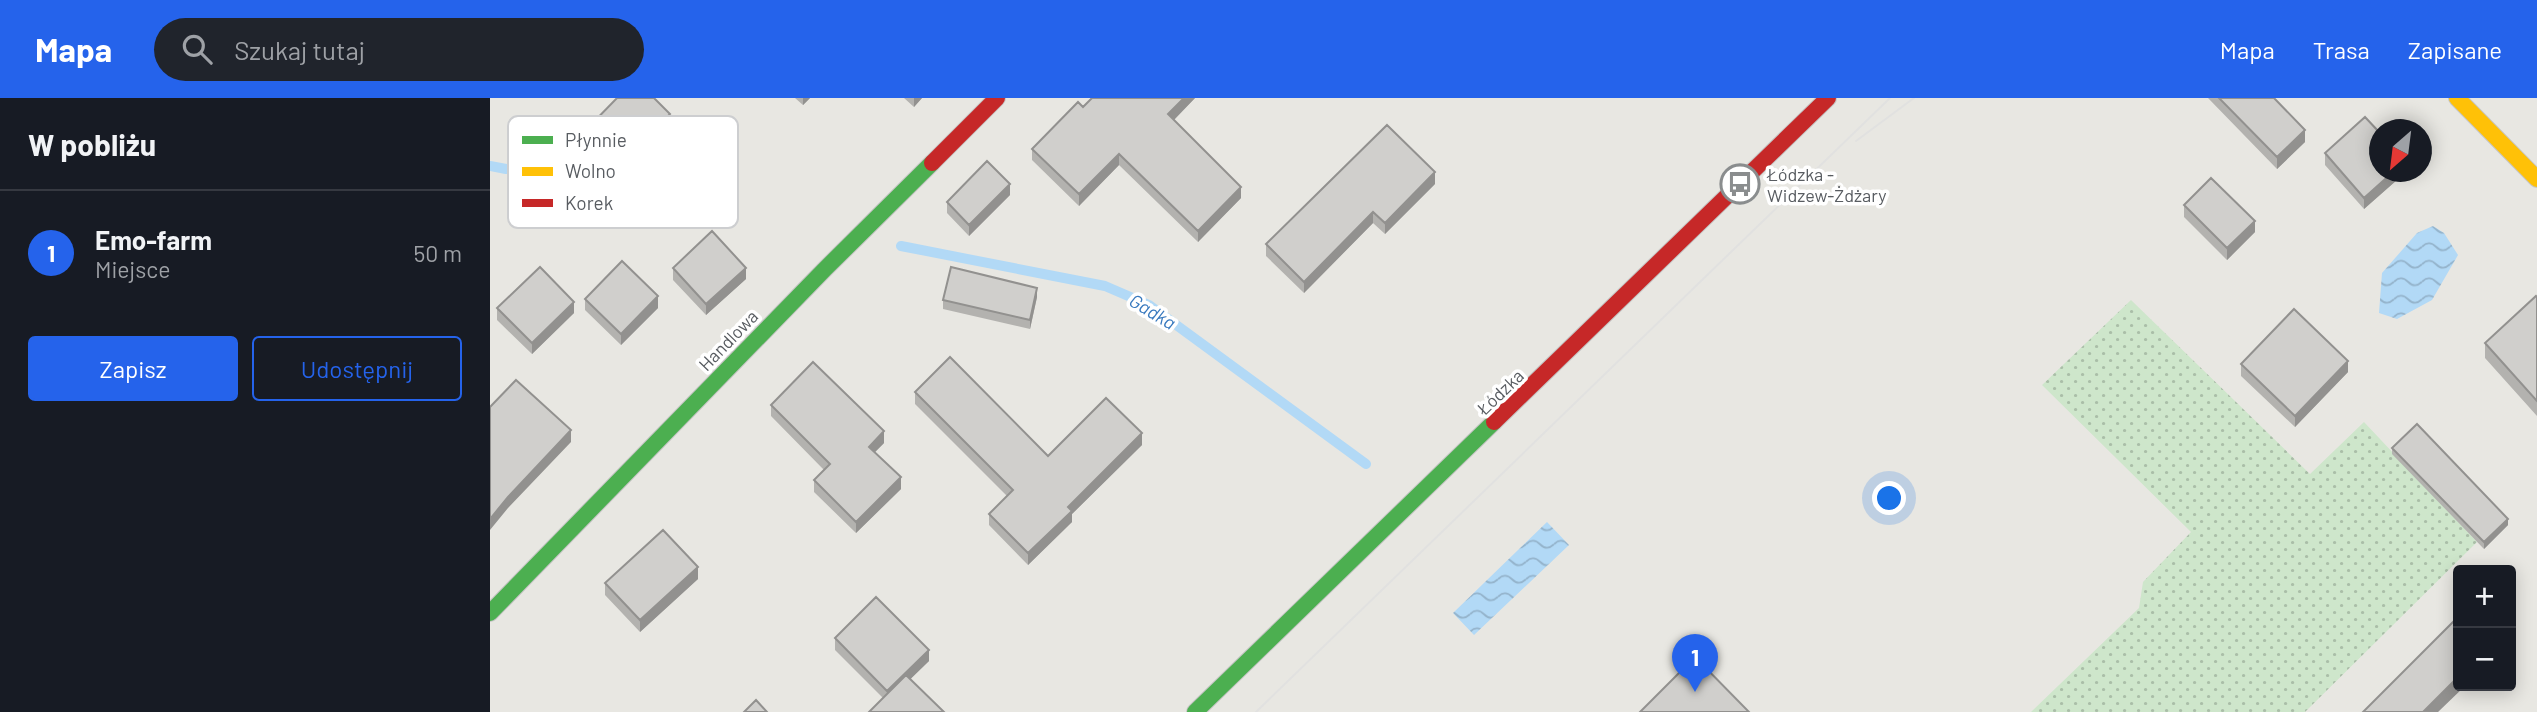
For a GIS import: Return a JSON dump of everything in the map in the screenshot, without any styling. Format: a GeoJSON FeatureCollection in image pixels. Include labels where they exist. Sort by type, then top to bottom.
{"type":"FeatureCollection","features":[{"type":"Feature","properties":{"kind":"main road","name":"Handlowa"},"geometry":{"type":"LineString","coordinates":[[490,613],[853,240],[997,98]]}},
{"type":"Feature","properties":{"kind":"main road","name":"Łódzka"},"geometry":{"type":"LineString","coordinates":[[1195,712],[1828,98]]}},
{"type":"Feature","properties":{"kind":"main road"},"geometry":{"type":"LineString","coordinates":[[2457,98],[2537,179]]}},
{"type":"Feature","properties":{"kind":"green space"},"geometry":{"type":"Polygon","coordinates":[[[2131,300],[2310,474],[2364,422],[2477,542],[2305,712],[2031,712],[2139,608],[2143,582],[2191,532],[2042,385],[2131,300]]]}},
{"type":"Feature","properties":{"kind":"water"},"geometry":{"type":"Polygon","coordinates":[[[2433,226],[2444,233],[2458,255],[2432,300],[2397,319],[2379,313],[2382,273],[2417,233],[2433,226]]]}},
{"type":"Feature","properties":{"kind":"water"},"geometry":{"type":"Polygon","coordinates":[[[1547,522],[1569,545],[1474,635],[1453,613],[1547,522]]]}},
{"type":"Feature","properties":{"kind":"building"},"geometry":{"type":"Polygon","coordinates":[[[617,98],[654,98],[670,114],[668,116],[599,116],[617,98]]]}},
{"type":"Feature","properties":{"kind":"building"},"geometry":{"type":"Polygon","coordinates":[[[1092,98],[1184,98],[1168,114],[1241,187],[1198,231],[1119,154],[1079,194],[1032,149],[1078,102],[1083,107],[1092,98]]]}},
{"type":"Feature","properties":{"kind":"building"},"geometry":{"type":"Polygon","coordinates":[[[2219,98],[2274,98],[2305,130],[2277,157],[2219,98]]]}},
{"type":"Feature","properties":{"kind":"building"},"geometry":{"type":"Polygon","coordinates":[[[2365,117],[2369,121],[2369,182],[2382,182],[2364,198],[2325,153],[2365,117]]]}},
{"type":"Feature","properties":{"kind":"building"},"geometry":{"type":"Polygon","coordinates":[[[1387,125],[1435,172],[1385,223],[1373,212],[1304,282],[1266,244],[1387,125]]]}},
{"type":"Feature","properties":{"kind":"building"},"geometry":{"type":"Polygon","coordinates":[[[987,161],[1010,184],[969,225],[947,202],[987,161]]]}},
{"type":"Feature","properties":{"kind":"building"},"geometry":{"type":"Polygon","coordinates":[[[2211,178],[2255,221],[2227,248],[2184,205],[2211,178]]]}},
{"type":"Feature","properties":{"kind":"building"},"geometry":{"type":"Polygon","coordinates":[[[712,231],[746,268],[706,304],[673,268],[712,231]]]}},
{"type":"Feature","properties":{"kind":"building"},"geometry":{"type":"Polygon","coordinates":[[[622,261],[658,296],[621,334],[585,299],[622,261]]]}},
{"type":"Feature","properties":{"kind":"building"},"geometry":{"type":"Polygon","coordinates":[[[540,267],[574,302],[532,343],[497,308],[540,267]]]}},
{"type":"Feature","properties":{"kind":"building"},"geometry":{"type":"Polygon","coordinates":[[[951,267],[1037,288],[1030,320],[943,300],[951,267]]]}},
{"type":"Feature","properties":{"kind":"building"},"geometry":{"type":"Polygon","coordinates":[[[2537,297],[2537,401],[2485,343],[2537,297]]]}},
{"type":"Feature","properties":{"kind":"building"},"geometry":{"type":"Polygon","coordinates":[[[2294,309],[2348,361],[2295,416],[2241,364],[2294,309]]]}},
{"type":"Feature","properties":{"kind":"building"},"geometry":{"type":"Polygon","coordinates":[[[950,357],[1048,456],[1106,398],[1142,433],[1068,507],[1072,511],[1028,553],[989,514],[1013,490],[915,392],[950,357]]]}},
{"type":"Feature","properties":{"kind":"building"},"geometry":{"type":"Polygon","coordinates":[[[813,362],[884,431],[869,447],[901,477],[856,522],[814,480],[830,464],[771,405],[813,362]]]}},
{"type":"Feature","properties":{"kind":"building"},"geometry":{"type":"Polygon","coordinates":[[[516,380],[571,430],[490,519],[490,407],[516,380]]]}},
{"type":"Feature","properties":{"kind":"building"},"geometry":{"type":"Polygon","coordinates":[[[2417,424],[2508,519],[2484,542],[2392,448],[2417,424]]]}},
{"type":"Feature","properties":{"kind":"building"},"geometry":{"type":"Polygon","coordinates":[[[663,530],[698,567],[640,620],[605,583],[663,530]]]}},
{"type":"Feature","properties":{"kind":"building"},"geometry":{"type":"Polygon","coordinates":[[[876,597],[929,650],[887,691],[835,638],[876,597]]]}},
{"type":"Feature","properties":{"kind":"building"},"geometry":{"type":"Polygon","coordinates":[[[2453,622],[2453,682],[2423,712],[2363,712],[2453,622]]]}},
{"type":"Feature","properties":{"kind":"building"},"geometry":{"type":"Polygon","coordinates":[[[1695,657],[1749,712],[1640,712],[1695,657]]]}},
{"type":"Feature","properties":{"kind":"building"},"geometry":{"type":"Polygon","coordinates":[[[906,675],[944,712],[869,712],[906,675]]]}},
{"type":"Feature","properties":{"kind":"building"},"geometry":{"type":"Polygon","coordinates":[[[756,700],[767,712],[744,712],[756,700]]]}},
{"type":"Feature","properties":{"kind":"waterway","name":"Gadka"},"geometry":{"type":"LineString","coordinates":[[490,166],[506,169]]}},
{"type":"Feature","properties":{"kind":"waterway","name":"Gadka"},"geometry":{"type":"LineString","coordinates":[[901,246],[1105,286],[1149,305],[1366,464]]}},
{"type":"Feature","properties":{"kind":"tram line"},"geometry":{"type":"LineString","coordinates":[[1256,712],[1890,98]]}},
{"type":"Feature","properties":{"kind":"tram line"},"geometry":{"type":"LineString","coordinates":[[1856,141],[1914,98]]}},
{"type":"Feature","properties":{"kind":"traffic: fast"},"geometry":{"type":"LineString","coordinates":[[490,613],[932,163]]}},
{"type":"Feature","properties":{"kind":"traffic: fast"},"geometry":{"type":"LineString","coordinates":[[1195,712],[1494,422]]}},
{"type":"Feature","properties":{"kind":"traffic: slow"},"geometry":{"type":"LineString","coordinates":[[2457,98],[2537,179]]}},
{"type":"Feature","properties":{"kind":"traffic: jam"},"geometry":{"type":"LineString","coordinates":[[932,163],[997,98]]}},
{"type":"Feature","properties":{"kind":"traffic: jam"},"geometry":{"type":"LineString","coordinates":[[1494,422],[1828,98]]}},
{"type":"Feature","properties":{"kind":"place","name":"Łódzka - Widzew-Żdżary"},"geometry":{"type":"Point","coordinates":[1740,184]}},
{"type":"Feature","properties":{"kind":"place","name":"Emo-farm"},"geometry":{"type":"Point","coordinates":[1695,692]}}]}
